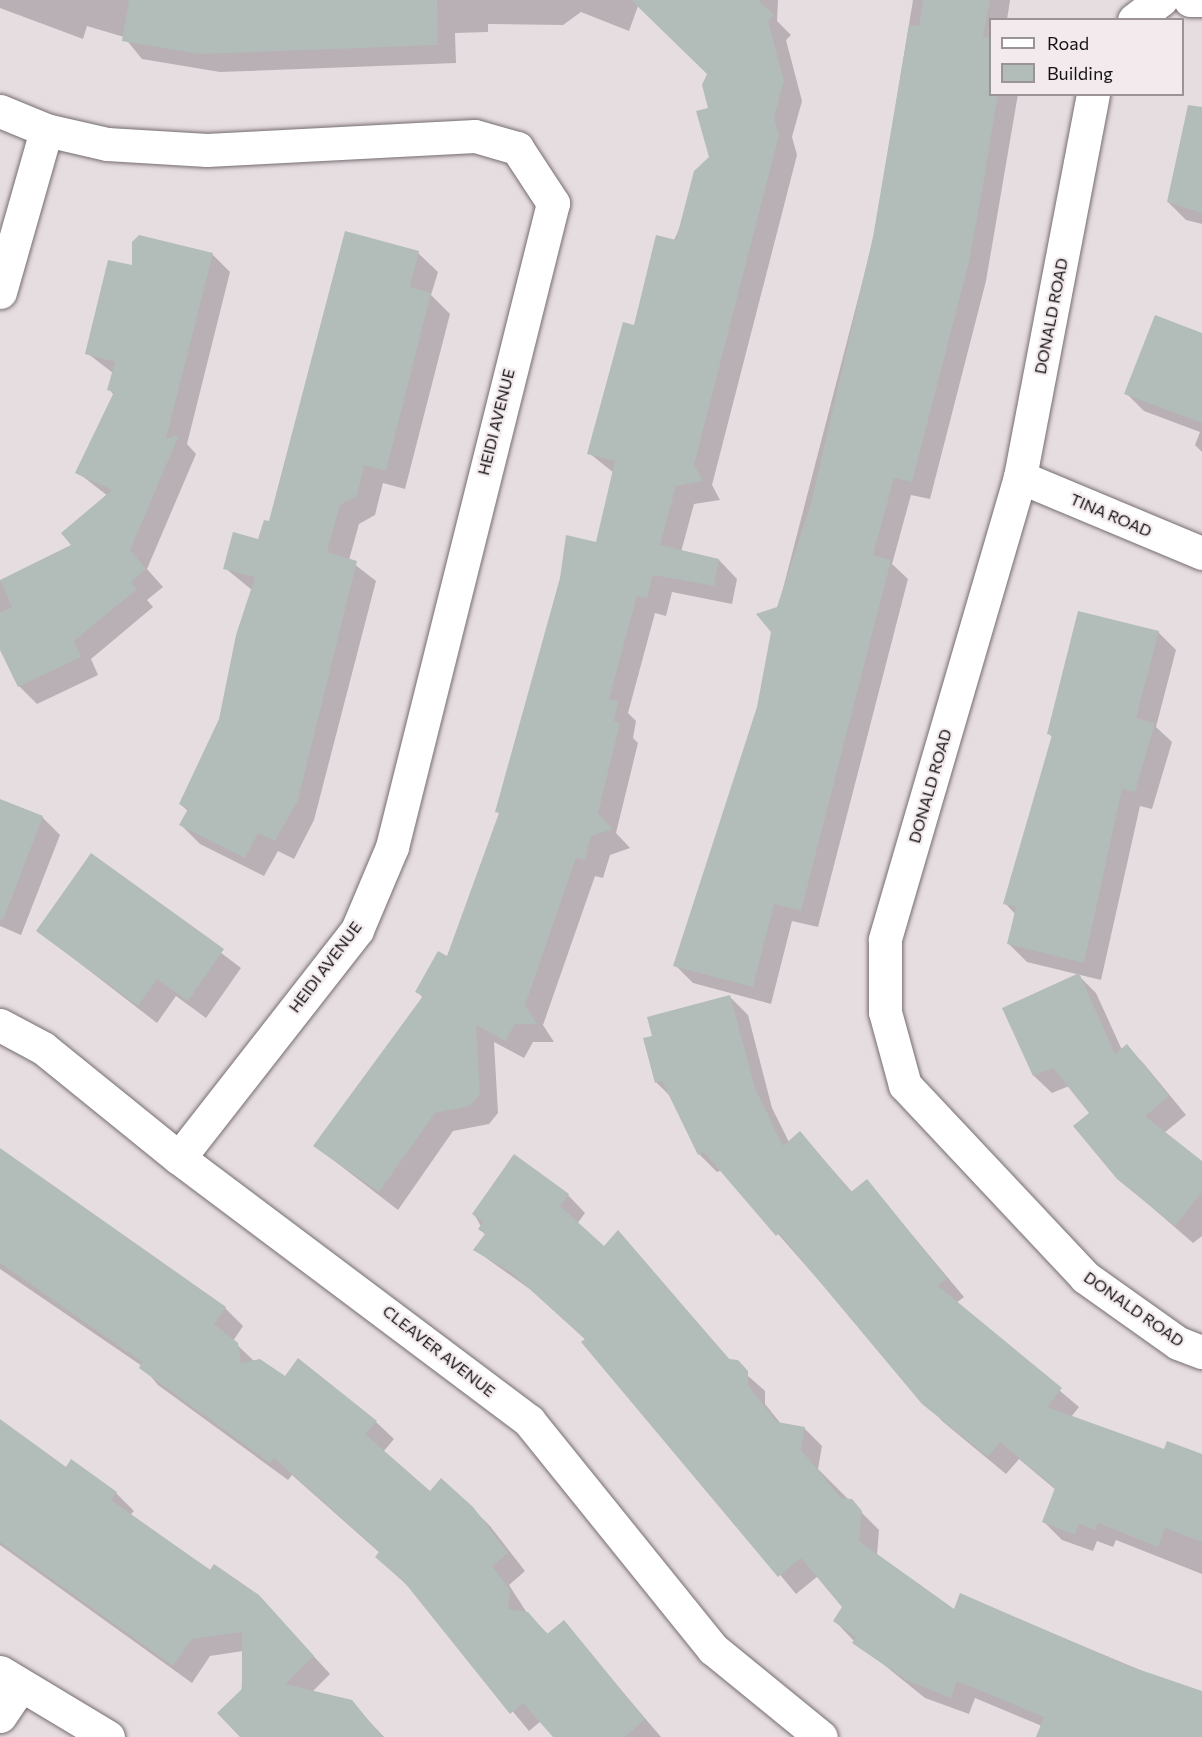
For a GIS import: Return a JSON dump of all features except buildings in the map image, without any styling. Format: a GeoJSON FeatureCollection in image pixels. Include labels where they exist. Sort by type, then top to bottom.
{"type":"FeatureCollection","features":[{"type":"Feature","properties":{"kind":"street"},"geometry":{"type":"LineString","coordinates":[[1137,18],[1161,0]]}},
{"type":"Feature","properties":{"kind":"street"},"geometry":{"type":"LineString","coordinates":[[1190,0],[1202,0]]}},
{"type":"Feature","properties":{"kind":"street","name":"DONALD ROAD"},"geometry":{"type":"LineString","coordinates":[[1093,96],[1020,477],[885,940],[885,1012],[905,1085],[1084,1277],[1178,1343],[1202,1352]]}},
{"type":"Feature","properties":{"kind":"street","name":"HEIDI AVENUE"},"geometry":{"type":"LineString","coordinates":[[0,111],[46,130],[107,144],[207,150],[475,136],[517,148],[553,203],[392,847],[357,930],[179,1158]]}},
{"type":"Feature","properties":{"kind":"street"},"geometry":{"type":"LineString","coordinates":[[0,292],[46,130]]}},
{"type":"Feature","properties":{"kind":"street","name":"TINA ROAD"},"geometry":{"type":"LineString","coordinates":[[1020,477],[1202,553]]}},
{"type":"Feature","properties":{"kind":"street","name":"CLEAVER AVENUE"},"geometry":{"type":"LineString","coordinates":[[0,1025],[43,1048],[179,1158],[529,1421],[713,1649],[821,1737]]}},
{"type":"Feature","properties":{"kind":"street"},"geometry":{"type":"LineString","coordinates":[[0,1716],[10,1680],[108,1737]]}}]}
